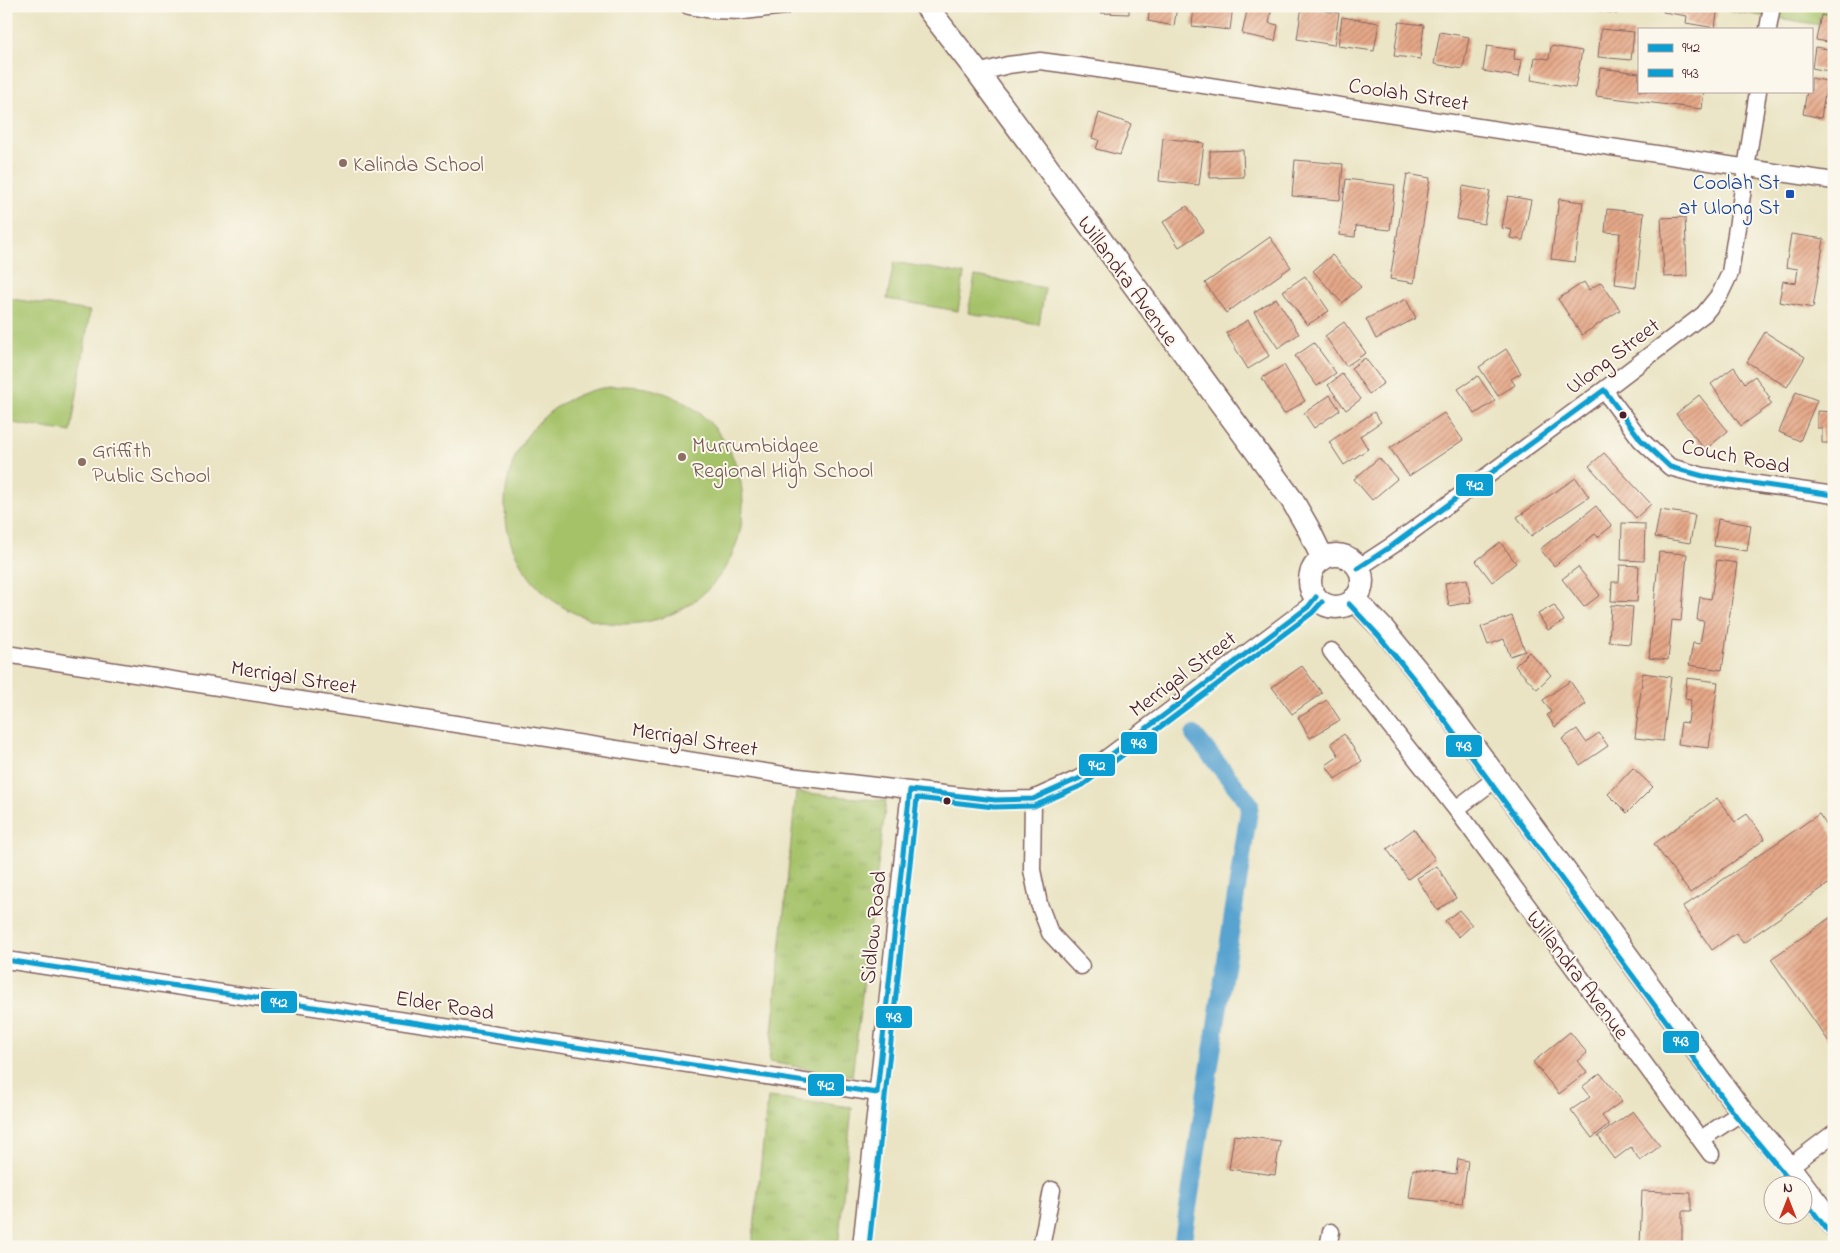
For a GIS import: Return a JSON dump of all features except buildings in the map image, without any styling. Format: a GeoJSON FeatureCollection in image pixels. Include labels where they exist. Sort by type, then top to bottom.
{"type":"FeatureCollection","features":[{"type":"Feature","properties":{"kind":"street"},"geometry":{"type":"LineString","coordinates":[[689,6],[711,10],[744,11],[785,6]]}},
{"type":"Feature","properties":{"kind":"street","name":"Willandra Avenue"},"geometry":{"type":"LineString","coordinates":[[926,6],[978,73],[1292,500],[1308,528],[1322,560]]}},
{"type":"Feature","properties":{"kind":"street"},"geometry":{"type":"LineString","coordinates":[[1768,28],[1772,6]]}},
{"type":"Feature","properties":{"kind":"street","name":"Coolah Street"},"geometry":{"type":"LineString","coordinates":[[978,73],[1008,65],[1040,61],[1834,181]]}},
{"type":"Feature","properties":{"kind":"street","name":"Ulong Street"},"geometry":{"type":"LineString","coordinates":[[1358,568],[1393,545],[1704,314],[1720,294],[1730,273],[1758,92]]}},
{"type":"Feature","properties":{"kind":"street","name":"Couch Road"},"geometry":{"type":"LineString","coordinates":[[1604,390],[1641,440],[1670,467],[1703,476],[1834,495]]}},
{"type":"Feature","properties":{"kind":"street"},"geometry":{"type":"LineString","coordinates":[[1332,556],[1342,556],[1358,568],[1361,584],[1360,590],[1354,599],[1343,606],[1326,605],[1316,597],[1310,586],[1310,577],[1322,560],[1332,556]]}},
{"type":"Feature","properties":{"kind":"street","name":"Merrigal Street"},"geometry":{"type":"LineString","coordinates":[[6,654],[790,776],[995,800],[1032,799],[1080,778],[1308,606],[1316,597]]}},
{"type":"Feature","properties":{"kind":"street"},"geometry":{"type":"LineString","coordinates":[[1354,599],[1405,654],[1742,1112],[1789,1166],[1834,1226]]}},
{"type":"Feature","properties":{"kind":"street","name":"Willandra Avenue"},"geometry":{"type":"LineString","coordinates":[[1331,651],[1456,809],[1702,1139],[1711,1154]]}},
{"type":"Feature","properties":{"kind":"street"},"geometry":{"type":"LineString","coordinates":[[1456,809],[1497,778]]}},
{"type":"Feature","properties":{"kind":"street","name":"Sidlow Road"},"geometry":{"type":"LineString","coordinates":[[861,1247],[910,790]]}},
{"type":"Feature","properties":{"kind":"street"},"geometry":{"type":"LineString","coordinates":[[1032,799],[1032,870],[1039,904],[1050,933],[1081,966]]}},
{"type":"Feature","properties":{"kind":"street","name":"Elder Road"},"geometry":{"type":"LineString","coordinates":[[6,960],[877,1093]]}},
{"type":"Feature","properties":{"kind":"street"},"geometry":{"type":"LineString","coordinates":[[1702,1139],[1742,1112]]}},
{"type":"Feature","properties":{"kind":"street"},"geometry":{"type":"LineString","coordinates":[[1789,1166],[1834,1133]]}},
{"type":"Feature","properties":{"kind":"street"},"geometry":{"type":"LineString","coordinates":[[1041,1247],[1052,1190]]}},
{"type":"Feature","properties":{"kind":"green space"},"geometry":{"type":"Polygon","coordinates":[[[1700,6],[1834,6],[1834,27],[1700,6]]]}},
{"type":"Feature","properties":{"kind":"green space"},"geometry":{"type":"Polygon","coordinates":[[[894,262],[964,274],[958,311],[887,299],[894,262]]]}},
{"type":"Feature","properties":{"kind":"green space"},"geometry":{"type":"Polygon","coordinates":[[[975,276],[1045,288],[1039,325],[968,313],[975,276]]]}},
{"type":"Feature","properties":{"kind":"green space"},"geometry":{"type":"Polygon","coordinates":[[[6,298],[90,311],[71,432],[6,422],[6,298]]]}},
{"type":"Feature","properties":{"kind":"green space"},"geometry":{"type":"Polygon","coordinates":[[[624,386],[647,388],[669,395],[690,406],[708,421],[723,439],[734,460],[741,482],[743,505],[741,528],[734,550],[723,571],[708,589],[690,604],[669,615],[647,622],[624,624],[601,622],[579,615],[558,604],[540,589],[525,571],[514,550],[507,528],[505,505],[507,482],[514,460],[525,439],[540,421],[558,406],[579,395],[601,388],[624,386]]]}},
{"type":"Feature","properties":{"kind":"green space"},"geometry":{"type":"Polygon","coordinates":[[[796,792],[886,801],[852,1076],[769,1062],[796,792]]]}},
{"type":"Feature","properties":{"kind":"green space"},"geometry":{"type":"Polygon","coordinates":[[[768,1097],[852,1107],[838,1247],[752,1247],[768,1097]]]}},
{"type":"Feature","properties":{"kind":"waterway"},"geometry":{"type":"LineString","coordinates":[[1182,1247],[1250,804],[1194,735]]}},
{"type":"Feature","properties":{"kind":"transit line","name":"942"},"geometry":{"type":"LineString","coordinates":[[1358,568],[1393,545],[1604,390],[1641,440],[1670,467],[1703,476],[1834,495]]}},
{"type":"Feature","properties":{"kind":"transit line","name":"942"},"geometry":{"type":"LineString","coordinates":[[6,960],[877,1093],[910,790],[995,800],[1033,799],[1080,778],[1308,607],[1316,597]]}},
{"type":"Feature","properties":{"kind":"transit line","name":"943"},"geometry":{"type":"LineString","coordinates":[[869,1247],[917,798],[994,807],[1034,806],[1083,785],[1312,613],[1322,602]]}},
{"type":"Feature","properties":{"kind":"transit line","name":"943"},"geometry":{"type":"LineString","coordinates":[[1349,604],[1378,635],[1418,684],[1736,1116],[1786,1176]]}},
{"type":"Feature","properties":{"kind":"transit line","name":"943"},"geometry":{"type":"LineString","coordinates":[[1812,1210],[1828,1231]]}},
{"type":"Feature","properties":{"kind":"place","name":"Kalinda School"},"geometry":{"type":"Point","coordinates":[343,163]}},
{"type":"Feature","properties":{"kind":"place","name":"Coolah St at Ulong St"},"geometry":{"type":"Point","coordinates":[1790,194]}},
{"type":"Feature","properties":{"kind":"place","name":"Murrumbidgee Regional High School"},"geometry":{"type":"Point","coordinates":[682,457]}},
{"type":"Feature","properties":{"kind":"place","name":"Griffith Public School"},"geometry":{"type":"Point","coordinates":[82,462]}}]}
